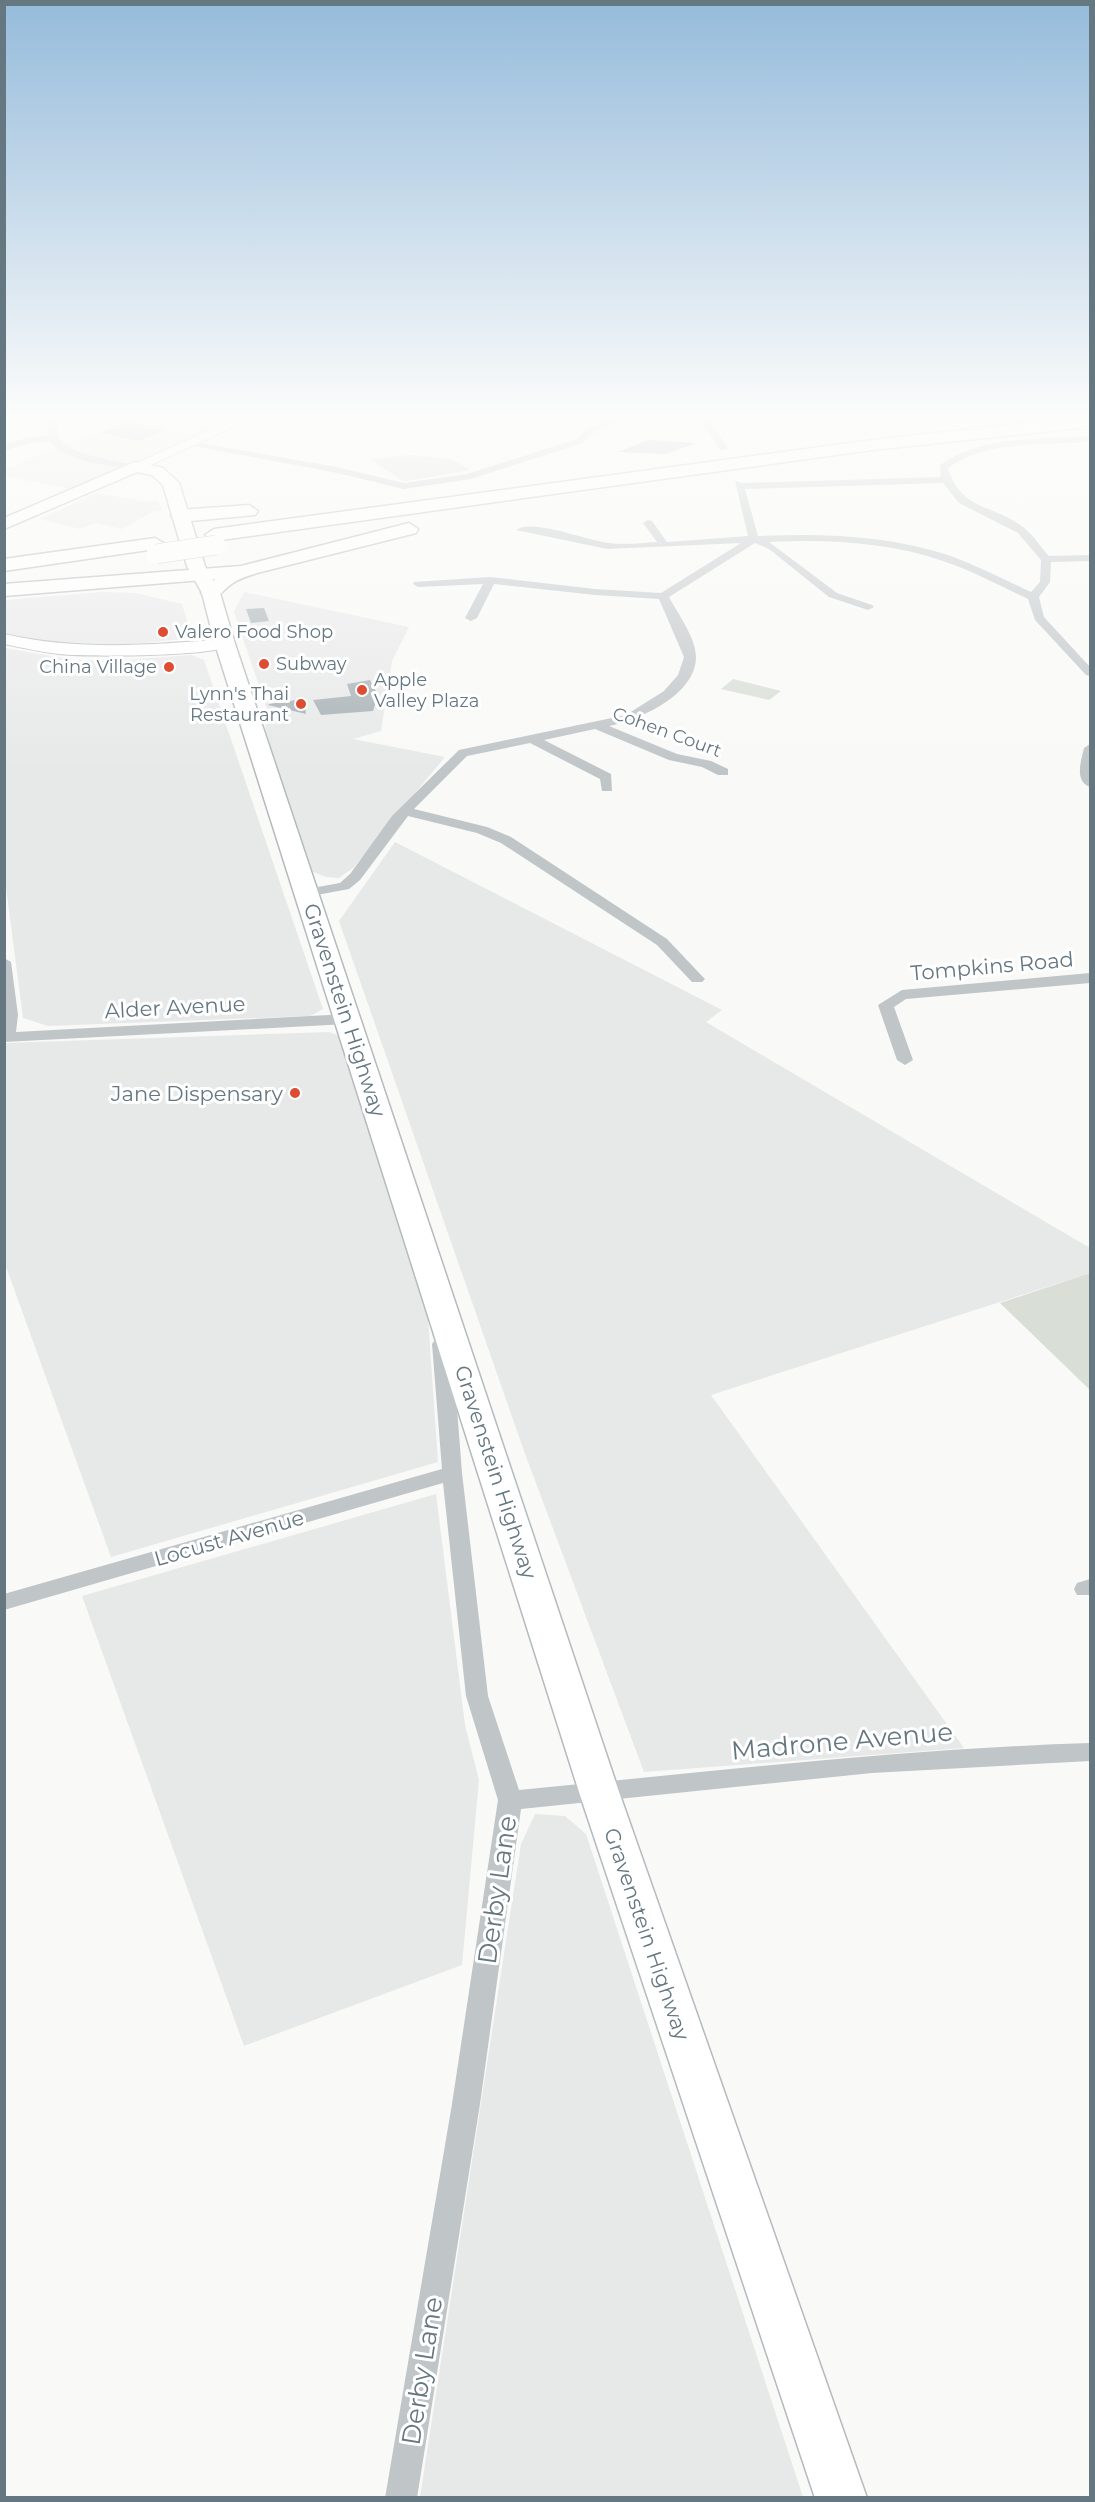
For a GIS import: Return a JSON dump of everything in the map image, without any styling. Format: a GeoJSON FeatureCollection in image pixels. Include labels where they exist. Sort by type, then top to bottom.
{"type":"FeatureCollection","features":[{"type":"Feature","properties":{"kind":"highway"},"geometry":{"type":"LineString","coordinates":[[4,576],[237,537]]}},
{"type":"Feature","properties":{"kind":"highway"},"geometry":{"type":"LineString","coordinates":[[215,540],[240,537]]}},
{"type":"Feature","properties":{"kind":"highway"},"geometry":{"type":"LineString","coordinates":[[211,593],[227,578],[250,569],[371,537]]}},
{"type":"Feature","properties":{"kind":"highway"},"geometry":{"type":"LineString","coordinates":[[4,565],[156,549]]}},
{"type":"Feature","properties":{"kind":"highway"},"geometry":{"type":"LineString","coordinates":[[4,590],[201,575],[250,569]]}},
{"type":"Feature","properties":{"kind":"main road","name":"Gravenstein Highway"},"geometry":{"type":"LineString","coordinates":[[187,537],[201,575],[211,593],[225,644],[436,1284],[599,1792],[841,2498]]}},
{"type":"Feature","properties":{"kind":"main road"},"geometry":{"type":"LineString","coordinates":[[4,639],[55,650],[106,653],[225,644]]}},
{"type":"Feature","properties":{"kind":"street"},"geometry":{"type":"LineString","coordinates":[[567,537],[607,546],[664,545],[776,537],[861,540],[947,558],[1033,597],[1039,618],[1090,674]]}},
{"type":"Feature","properties":{"kind":"street"},"geometry":{"type":"LineString","coordinates":[[658,537],[664,545]]}},
{"type":"Feature","properties":{"kind":"street"},"geometry":{"type":"LineString","coordinates":[[1027,537],[1046,559],[1045,582],[1033,597]]}},
{"type":"Feature","properties":{"kind":"street"},"geometry":{"type":"LineString","coordinates":[[418,584],[490,580],[595,592],[663,596],[754,539]]}},
{"type":"Feature","properties":{"kind":"street"},"geometry":{"type":"LineString","coordinates":[[754,539],[773,547],[833,595],[868,607]]}},
{"type":"Feature","properties":{"kind":"street"},"geometry":{"type":"LineString","coordinates":[[1046,559],[1090,558]]}},
{"type":"Feature","properties":{"kind":"street"},"geometry":{"type":"LineString","coordinates":[[471,618],[490,580]]}},
{"type":"Feature","properties":{"kind":"street"},"geometry":{"type":"LineString","coordinates":[[306,893],[344,886],[355,877],[405,811],[463,753],[598,726],[645,712],[654,706],[687,673],[690,656],[663,596]]}},
{"type":"Feature","properties":{"kind":"street","name":"Cohen Court"},"geometry":{"type":"LineString","coordinates":[[598,726],[673,757],[706,764],[723,772]]}},
{"type":"Feature","properties":{"kind":"street"},"geometry":{"type":"LineString","coordinates":[[533,739],[606,777],[606,788]]}},
{"type":"Feature","properties":{"kind":"street"},"geometry":{"type":"LineString","coordinates":[[1090,748],[1085,771],[1090,783]]}},
{"type":"Feature","properties":{"kind":"street"},"geometry":{"type":"LineString","coordinates":[[405,811],[482,830],[506,840],[662,942],[697,979]]}},
{"type":"Feature","properties":{"kind":"street"},"geometry":{"type":"LineString","coordinates":[[5,963],[6,1037]]}},
{"type":"Feature","properties":{"kind":"street","name":"Tompkins Road"},"geometry":{"type":"LineString","coordinates":[[905,1060],[886,1005],[902,994],[1090,978]]}},
{"type":"Feature","properties":{"kind":"street","name":"Alder Avenue"},"geometry":{"type":"LineString","coordinates":[[6,1037],[347,1019]]}},
{"type":"Feature","properties":{"kind":"street","name":"Derby Lane"},"geometry":{"type":"LineString","coordinates":[[401,2498],[466,2104],[510,1800],[477,1696],[452,1473],[436,1284]]}},
{"type":"Feature","properties":{"kind":"street","name":"Locust Avenue"},"geometry":{"type":"LineString","coordinates":[[4,1602],[452,1473]]}},
{"type":"Feature","properties":{"kind":"street","name":"Madrone Avenue"},"geometry":{"type":"LineString","coordinates":[[510,1800],[828,1768],[1090,1752]]}},
{"type":"Feature","properties":{"kind":"shaded area"},"geometry":{"type":"Polygon","coordinates":[[[102,592],[136,593],[182,604],[192,638],[114,646],[48,643],[5,633],[5,600],[102,592]]]}},
{"type":"Feature","properties":{"kind":"shaded area"},"geometry":{"type":"Polygon","coordinates":[[[244,592],[409,627],[392,661],[381,731],[353,739],[445,757],[353,868],[339,878],[326,877],[311,871],[265,731],[267,709],[234,612],[244,592]]]}},
{"type":"Feature","properties":{"kind":"shaded area"},"geometry":{"type":"Polygon","coordinates":[[[5,648],[74,660],[109,661],[191,655],[204,660],[323,1009],[310,1016],[48,1026],[23,1018],[4,872],[5,648]]]}},
{"type":"Feature","properties":{"kind":"shaded area"},"geometry":{"type":"Polygon","coordinates":[[[733,679],[781,691],[769,700],[721,689],[733,679]]]}},
{"type":"Feature","properties":{"kind":"shaded area"},"geometry":{"type":"Polygon","coordinates":[[[395,842],[722,1010],[706,1022],[1090,1248],[1090,1273],[711,1395],[964,1748],[644,1772],[524,1451],[339,921],[395,842]]]}},
{"type":"Feature","properties":{"kind":"shaded area"},"geometry":{"type":"Polygon","coordinates":[[[329,1032],[338,1035],[427,1303],[438,1462],[111,1557],[5,1264],[5,1043],[329,1032]]]}},
{"type":"Feature","properties":{"kind":"shaded area"},"geometry":{"type":"Polygon","coordinates":[[[1090,1273],[1090,1390],[1000,1303],[1090,1273]]]}},
{"type":"Feature","properties":{"kind":"shaded area"},"geometry":{"type":"Polygon","coordinates":[[[436,1494],[465,1725],[479,1780],[462,1965],[244,2046],[82,1596],[436,1494]]]}},
{"type":"Feature","properties":{"kind":"shaded area"},"geometry":{"type":"Polygon","coordinates":[[[535,1814],[565,1816],[586,1834],[803,2497],[420,2497],[521,1844],[535,1814]]]}},
{"type":"Feature","properties":{"kind":"building"},"geometry":{"type":"Polygon","coordinates":[[[264,608],[269,621],[251,623],[246,609],[264,608]]]}},
{"type":"Feature","properties":{"kind":"building"},"geometry":{"type":"Polygon","coordinates":[[[370,680],[378,695],[373,711],[321,715],[313,700],[351,696],[347,684],[370,680]]]}},
{"type":"Feature","properties":{"kind":"building"},"geometry":{"type":"Polygon","coordinates":[[[304,699],[306,714],[268,705],[269,704],[304,699]]]}},
{"type":"Feature","properties":{"kind":"place","name":"Valero Food Shop"},"geometry":{"type":"Point","coordinates":[163,632]}},
{"type":"Feature","properties":{"kind":"place","name":"Subway"},"geometry":{"type":"Point","coordinates":[264,664]}},
{"type":"Feature","properties":{"kind":"place","name":"China Village"},"geometry":{"type":"Point","coordinates":[169,667]}},
{"type":"Feature","properties":{"kind":"place","name":"Apple Valley Plaza"},"geometry":{"type":"Point","coordinates":[362,690]}},
{"type":"Feature","properties":{"kind":"place","name":"Lynn's Thai Restaurant"},"geometry":{"type":"Point","coordinates":[301,704]}},
{"type":"Feature","properties":{"kind":"place","name":"Jane Dispensary"},"geometry":{"type":"Point","coordinates":[295,1093]}}]}
